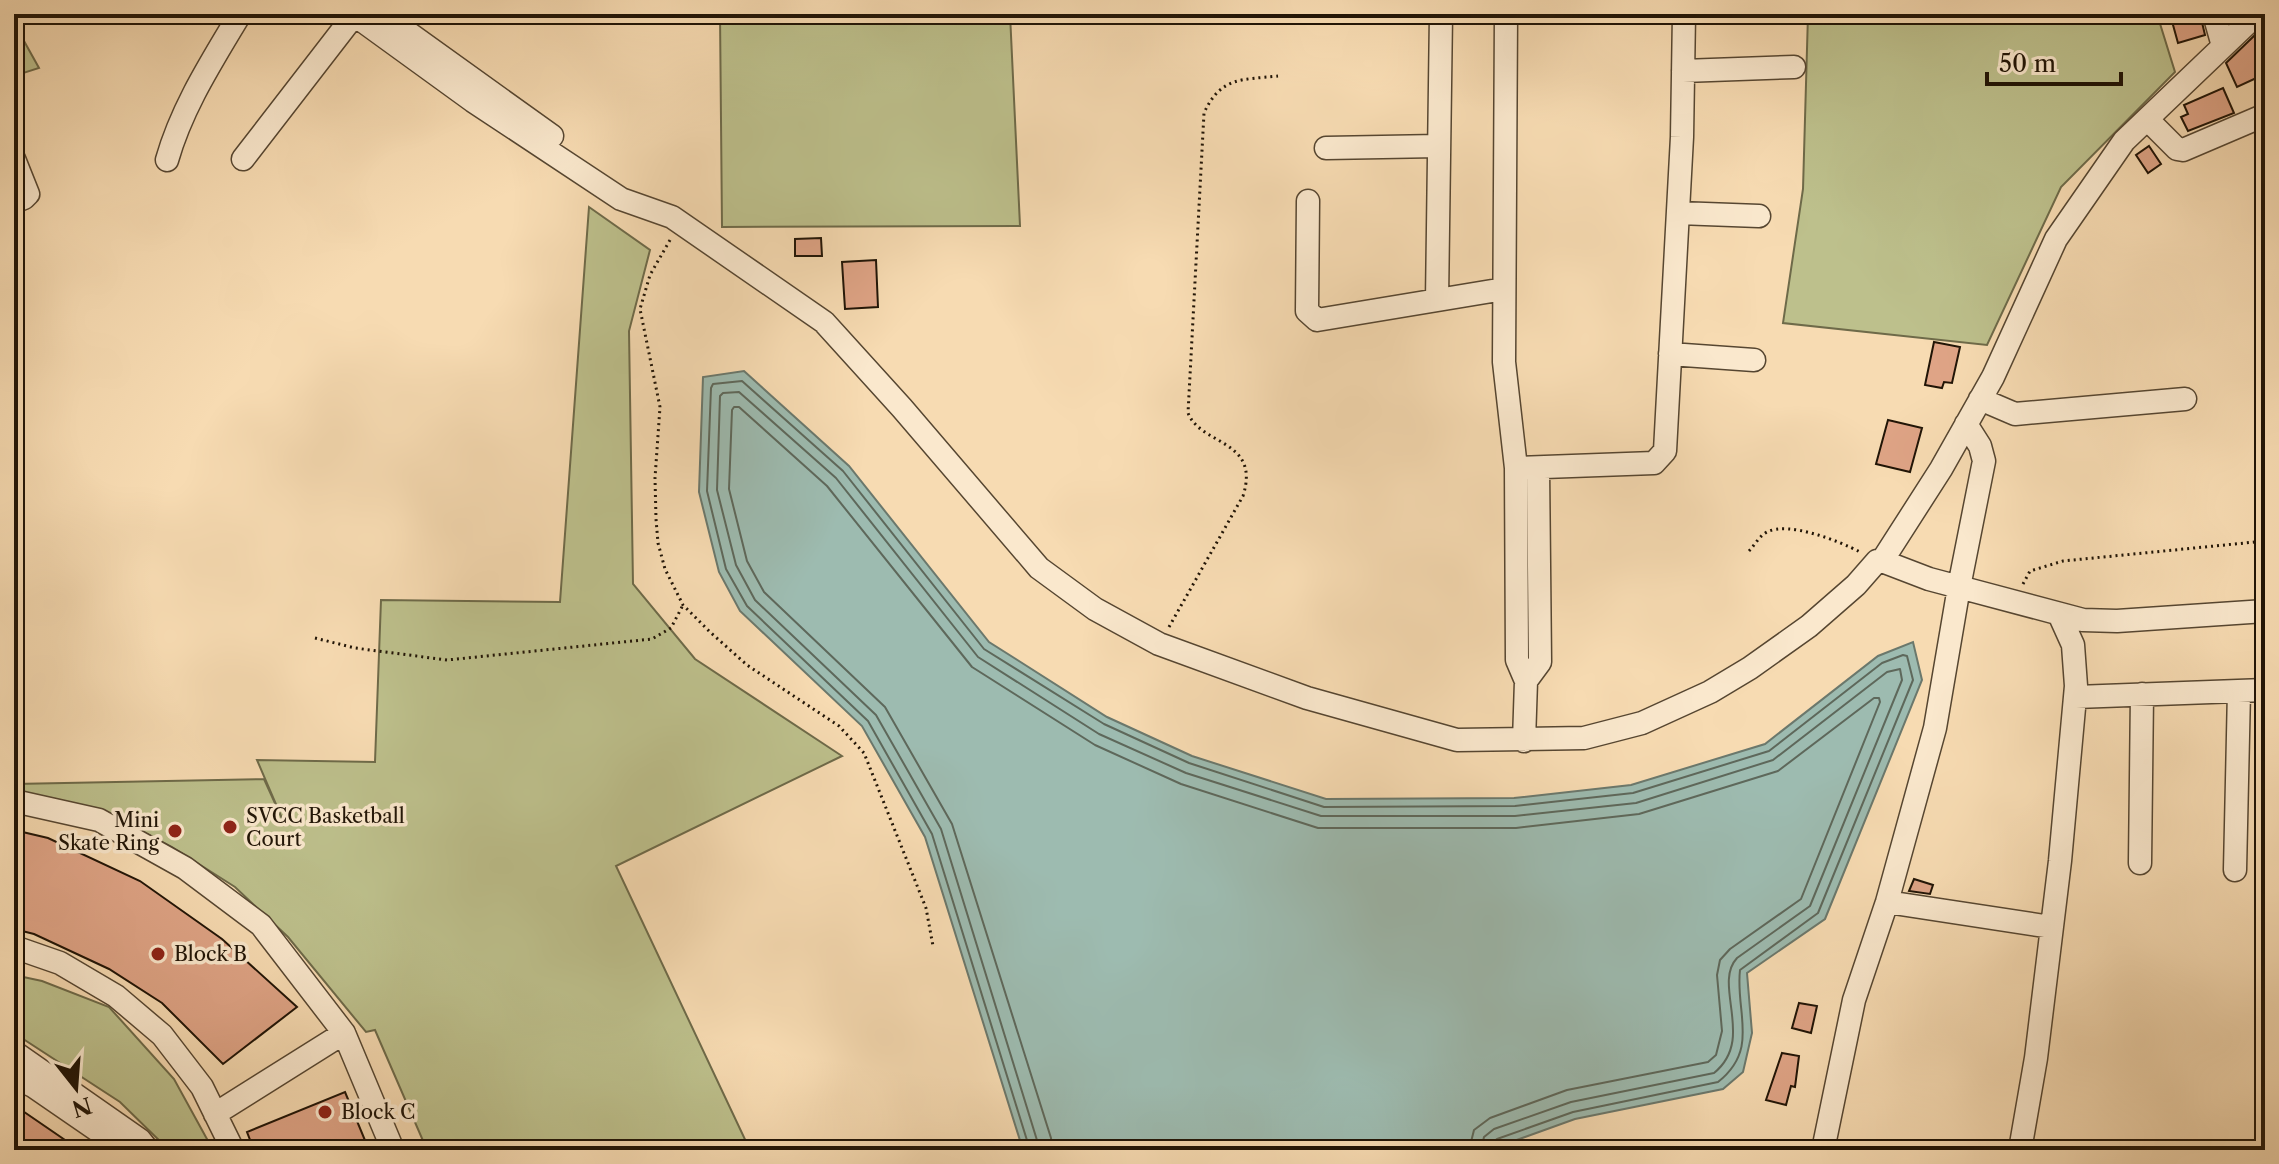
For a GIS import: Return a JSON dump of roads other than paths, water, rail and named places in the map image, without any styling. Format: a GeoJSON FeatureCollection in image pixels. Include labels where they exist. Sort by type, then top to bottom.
{"type":"FeatureCollection","features":[{"type":"Feature","properties":{"kind":"street"},"geometry":{"type":"LineString","coordinates":[[167,160],[189,104],[240,14]]}},
{"type":"Feature","properties":{"kind":"street"},"geometry":{"type":"LineString","coordinates":[[243,159],[354,14],[473,101],[621,199],[679,222],[824,322],[1039,568],[1095,609],[1159,644],[1307,698],[1457,740],[1584,738],[1642,723],[1710,692],[1809,626],[1880,561],[1993,377],[2056,239],[2124,141],[2257,14]]}},
{"type":"Feature","properties":{"kind":"street"},"geometry":{"type":"LineString","coordinates":[[382,14],[628,190],[637,203]]}},
{"type":"Feature","properties":{"kind":"street"},"geometry":{"type":"LineString","coordinates":[[1437,300],[1441,14]]}},
{"type":"Feature","properties":{"kind":"street"},"geometry":{"type":"LineString","coordinates":[[1506,14],[1504,362],[1527,468],[1517,660],[1526,681],[1524,741]]}},
{"type":"Feature","properties":{"kind":"street"},"geometry":{"type":"LineString","coordinates":[[1527,468],[1654,463],[1665,451],[1678,213],[1684,14]]}},
{"type":"Feature","properties":{"kind":"street"},"geometry":{"type":"LineString","coordinates":[[2214,14],[2223,46]]}},
{"type":"Feature","properties":{"kind":"street"},"geometry":{"type":"LineString","coordinates":[[1683,71],[1794,67]]}},
{"type":"Feature","properties":{"kind":"street"},"geometry":{"type":"LineString","coordinates":[[2147,119],[2177,149],[2183,150],[2265,115]]}},
{"type":"Feature","properties":{"kind":"street"},"geometry":{"type":"LineString","coordinates":[[1326,148],[1438,146]]}},
{"type":"Feature","properties":{"kind":"street"},"geometry":{"type":"LineString","coordinates":[[14,159],[28,194],[14,202]]}},
{"type":"Feature","properties":{"kind":"street"},"geometry":{"type":"LineString","coordinates":[[1308,201],[1307,311],[1310,317],[1317,320],[1504,289]]}},
{"type":"Feature","properties":{"kind":"street"},"geometry":{"type":"LineString","coordinates":[[1678,213],[1759,216]]}},
{"type":"Feature","properties":{"kind":"street"},"geometry":{"type":"LineString","coordinates":[[1670,354],[1754,360]]}},
{"type":"Feature","properties":{"kind":"street"},"geometry":{"type":"LineString","coordinates":[[1980,399],[2015,414],[2185,399]]}},
{"type":"Feature","properties":{"kind":"street"},"geometry":{"type":"LineString","coordinates":[[1823,1150],[1854,1000],[1887,902],[1935,728],[1984,461],[1980,446],[1966,424]]}},
{"type":"Feature","properties":{"kind":"street"},"geometry":{"type":"LineString","coordinates":[[1880,561],[1959,587],[2083,620],[2117,621],[2265,611]]}},
{"type":"Feature","properties":{"kind":"street"},"geometry":{"type":"LineString","coordinates":[[2020,1150],[2036,1058],[2076,697],[2073,645],[2059,614]]}},
{"type":"Feature","properties":{"kind":"street"},"geometry":{"type":"LineString","coordinates":[[2076,697],[2265,690]]}},
{"type":"Feature","properties":{"kind":"street"},"geometry":{"type":"LineString","coordinates":[[2235,870],[2239,691]]}},
{"type":"Feature","properties":{"kind":"street"},"geometry":{"type":"LineString","coordinates":[[2140,863],[2142,694]]}},
{"type":"Feature","properties":{"kind":"street"},"geometry":{"type":"LineString","coordinates":[[14,801],[99,820],[185,868],[261,925],[344,1033],[393,1150]]}},
{"type":"Feature","properties":{"kind":"street"},"geometry":{"type":"LineString","coordinates":[[1887,902],[2051,927]]}},
{"type":"Feature","properties":{"kind":"street"},"geometry":{"type":"LineString","coordinates":[[14,947],[60,963],[116,996],[162,1035],[202,1087],[233,1150]]}},
{"type":"Feature","properties":{"kind":"street"},"geometry":{"type":"LineString","coordinates":[[215,1114],[344,1033]]}},
{"type":"Feature","properties":{"kind":"street"},"geometry":{"type":"LineString","coordinates":[[14,1052],[140,1140],[148,1150]]}},
{"type":"Feature","properties":{"kind":"street"},"geometry":{"type":"LineString","coordinates":[[14,1077],[33,1086],[126,1150]]}},
{"type":"Feature","properties":{"kind":"water"},"geometry":{"type":"Polygon","coordinates":[[[744,371],[849,466],[989,642],[1107,717],[1192,756],[1326,799],[1514,798],[1631,785],[1765,744],[1878,656],[1913,642],[1922,680],[1825,919],[1747,973],[1752,1033],[1743,1072],[1723,1089],[1575,1119],[1489,1150],[1023,1150],[925,837],[862,726],[740,611],[719,572],[699,492],[703,377],[744,371]]]}},
{"type":"Feature","properties":{"kind":"place","name":"SVCC Basketball Court"},"geometry":{"type":"Point","coordinates":[230,827]}},
{"type":"Feature","properties":{"kind":"place","name":"Mini Skate Ring"},"geometry":{"type":"Point","coordinates":[175,831]}},
{"type":"Feature","properties":{"kind":"place","name":"Block B"},"geometry":{"type":"Point","coordinates":[158,954]}},
{"type":"Feature","properties":{"kind":"place","name":"Block C"},"geometry":{"type":"Point","coordinates":[325,1112]}}]}
